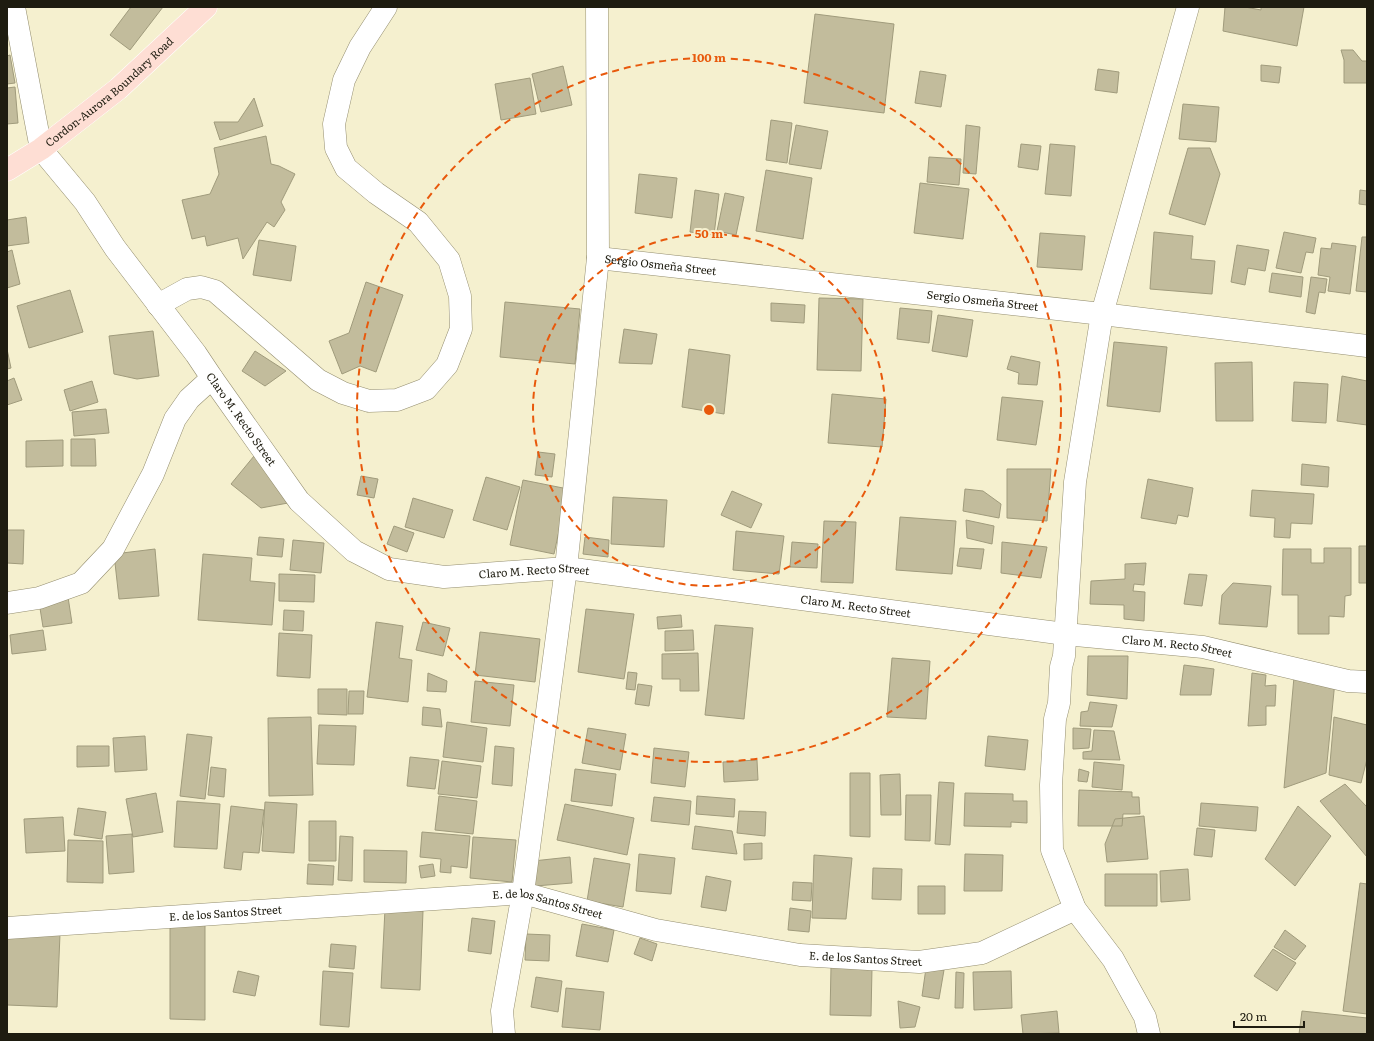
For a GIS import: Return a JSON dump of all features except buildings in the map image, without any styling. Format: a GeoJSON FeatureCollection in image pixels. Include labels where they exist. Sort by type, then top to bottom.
{"type":"FeatureCollection","features":[{"type":"Feature","properties":{"kind":"main road","name":"Cordon-Aurora Boundary Road"},"geometry":{"type":"LineString","coordinates":[[7,170],[41,149],[118,89],[206,7]]}},
{"type":"Feature","properties":{"kind":"street","name":"Claro M. Recto Street"},"geometry":{"type":"LineString","coordinates":[[14,7],[41,149],[85,202],[115,248],[185,338],[299,501],[354,551],[389,569],[444,577],[566,568],[1064,634],[1203,646],[1348,681],[1367,682]]}},
{"type":"Feature","properties":{"kind":"street"},"geometry":{"type":"LineString","coordinates":[[158,305],[187,289],[202,287],[215,291],[318,380],[343,393],[369,401],[397,400],[426,389],[447,365],[461,329],[460,296],[449,260],[418,222],[376,193],[346,168],[336,148],[334,124],[344,80],[360,47],[386,7]]}},
{"type":"Feature","properties":{"kind":"street"},"geometry":{"type":"LineString","coordinates":[[504,1034],[502,1011],[523,893],[566,568],[598,258],[597,7]]}},
{"type":"Feature","properties":{"kind":"street"},"geometry":{"type":"LineString","coordinates":[[1149,1034],[1145,1017],[1113,959],[1074,909],[1052,850],[1051,785],[1055,719],[1059,703],[1061,667],[1064,656],[1064,634],[1075,482],[1102,314],[1188,7]]}},
{"type":"Feature","properties":{"kind":"street","name":"Sergio Osmeña Street"},"geometry":{"type":"LineString","coordinates":[[598,258],[1102,314],[1367,346]]}},
{"type":"Feature","properties":{"kind":"street"},"geometry":{"type":"LineString","coordinates":[[7,603],[39,598],[81,583],[113,549],[153,474],[175,419],[189,399],[212,378]]}},
{"type":"Feature","properties":{"kind":"street","name":"E. de los Santos Street"},"geometry":{"type":"LineString","coordinates":[[7,928],[523,893],[656,930],[792,954],[919,962],[982,953],[1074,909]]}}]}
